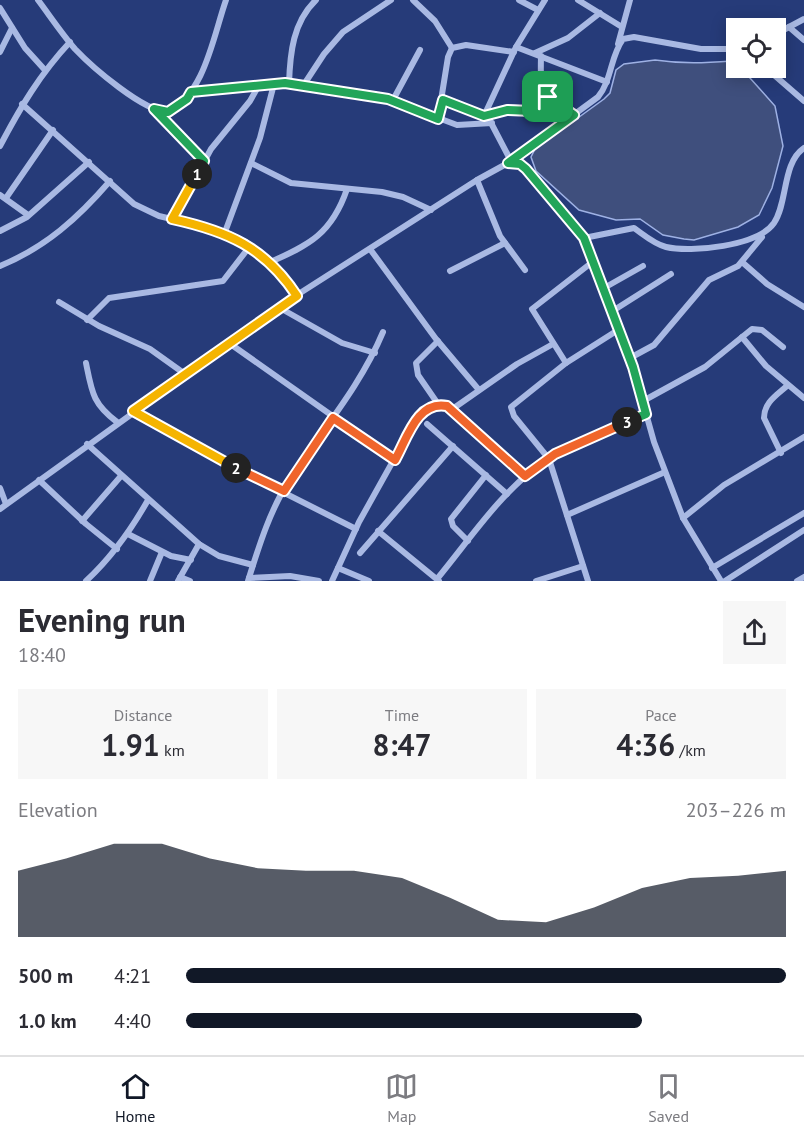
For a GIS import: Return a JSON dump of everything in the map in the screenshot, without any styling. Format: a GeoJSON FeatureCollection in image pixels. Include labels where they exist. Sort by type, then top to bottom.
{"type":"FeatureCollection","features":[{"type":"Feature","properties":{"kind":"street"},"geometry":{"type":"LineString","coordinates":[[38,0],[70,42],[116,84],[154,109],[204,161]]}},
{"type":"Feature","properties":{"kind":"street"},"geometry":{"type":"LineString","coordinates":[[154,109],[168,112],[187,99],[198,81],[226,0]]}},
{"type":"Feature","properties":{"kind":"street"},"geometry":{"type":"LineString","coordinates":[[289,84],[293,41],[300,21],[316,0]]}},
{"type":"Feature","properties":{"kind":"street"},"geometry":{"type":"LineString","coordinates":[[303,86],[335,39],[391,0]]}},
{"type":"Feature","properties":{"kind":"street"},"geometry":{"type":"LineString","coordinates":[[413,0],[435,21],[452,48]]}},
{"type":"Feature","properties":{"kind":"street"},"geometry":{"type":"LineString","coordinates":[[519,0],[538,10]]}},
{"type":"Feature","properties":{"kind":"street"},"geometry":{"type":"LineString","coordinates":[[484,116],[515,49],[545,0]]}},
{"type":"Feature","properties":{"kind":"street"},"geometry":{"type":"LineString","coordinates":[[578,0],[622,27]]}},
{"type":"Feature","properties":{"kind":"street"},"geometry":{"type":"LineString","coordinates":[[0,508],[117,422],[297,296],[477,180],[510,162],[598,97],[607,82],[630,0]]}},
{"type":"Feature","properties":{"kind":"street"},"geometry":{"type":"LineString","coordinates":[[0,8],[25,48],[44,69]]}},
{"type":"Feature","properties":{"kind":"street"},"geometry":{"type":"LineString","coordinates":[[538,55],[568,38],[600,13]]}},
{"type":"Feature","properties":{"kind":"street"},"geometry":{"type":"LineString","coordinates":[[786,29],[804,19]]}},
{"type":"Feature","properties":{"kind":"street"},"geometry":{"type":"LineString","coordinates":[[789,27],[804,40]]}},
{"type":"Feature","properties":{"kind":"street"},"geometry":{"type":"LineString","coordinates":[[0,52],[12,28]]}},
{"type":"Feature","properties":{"kind":"street"},"geometry":{"type":"LineString","coordinates":[[617,47],[623,39],[634,37],[701,49],[726,49]]}},
{"type":"Feature","properties":{"kind":"street"},"geometry":{"type":"LineString","coordinates":[[0,146],[44,69],[70,42]]}},
{"type":"Feature","properties":{"kind":"street"},"geometry":{"type":"LineString","coordinates":[[452,48],[466,45],[515,49],[538,55],[607,82]]}},
{"type":"Feature","properties":{"kind":"street"},"geometry":{"type":"LineString","coordinates":[[438,119],[443,100],[448,57],[452,48]]}},
{"type":"Feature","properties":{"kind":"street"},"geometry":{"type":"LineString","coordinates":[[393,100],[420,50]]}},
{"type":"Feature","properties":{"kind":"street"},"geometry":{"type":"LineString","coordinates":[[538,55],[541,87],[548,97],[574,115]]}},
{"type":"Feature","properties":{"kind":"street"},"geometry":{"type":"LineString","coordinates":[[778,78],[804,101]]}},
{"type":"Feature","properties":{"kind":"street"},"geometry":{"type":"LineString","coordinates":[[225,232],[260,138],[274,84]]}},
{"type":"Feature","properties":{"kind":"street"},"geometry":{"type":"LineString","coordinates":[[191,92],[289,84],[393,100],[458,125],[492,123]]}},
{"type":"Feature","properties":{"kind":"street"},"geometry":{"type":"LineString","coordinates":[[172,219],[204,161],[222,134],[250,101],[259,85]]}},
{"type":"Feature","properties":{"kind":"street"},"geometry":{"type":"LineString","coordinates":[[484,116],[507,110],[532,111],[548,97]]}},
{"type":"Feature","properties":{"kind":"street"},"geometry":{"type":"LineString","coordinates":[[443,100],[484,116],[492,123],[510,162]]}},
{"type":"Feature","properties":{"kind":"street"},"geometry":{"type":"LineString","coordinates":[[22,104],[143,210],[225,232],[250,246],[297,296]]}},
{"type":"Feature","properties":{"kind":"street"},"geometry":{"type":"LineString","coordinates":[[28,215],[3,197],[53,129]]}},
{"type":"Feature","properties":{"kind":"street"},"geometry":{"type":"LineString","coordinates":[[630,358],[659,340],[709,280],[742,262],[781,209],[797,153],[804,148]]}},
{"type":"Feature","properties":{"kind":"street"},"geometry":{"type":"LineString","coordinates":[[0,231],[28,215],[89,162]]}},
{"type":"Feature","properties":{"kind":"street"},"geometry":{"type":"LineString","coordinates":[[510,162],[520,164],[526,169],[584,238],[595,260],[611,312],[630,358],[665,472],[683,518],[712,568],[723,581],[804,530]]}},
{"type":"Feature","properties":{"kind":"street"},"geometry":{"type":"LineString","coordinates":[[251,163],[291,183],[403,197],[431,210]]}},
{"type":"Feature","properties":{"kind":"street"},"geometry":{"type":"LineString","coordinates":[[477,180],[505,243],[525,270]]}},
{"type":"Feature","properties":{"kind":"street"},"geometry":{"type":"LineString","coordinates":[[0,266],[41,246],[60,232],[110,181]]}},
{"type":"Feature","properties":{"kind":"street"},"geometry":{"type":"LineString","coordinates":[[268,263],[300,250],[317,237],[340,210],[347,189]]}},
{"type":"Feature","properties":{"kind":"street"},"geometry":{"type":"LineString","coordinates":[[584,238],[634,228],[665,247],[700,248],[743,242],[757,238],[766,232]]}},
{"type":"Feature","properties":{"kind":"street"},"geometry":{"type":"LineString","coordinates":[[450,271],[505,243]]}},
{"type":"Feature","properties":{"kind":"street"},"geometry":{"type":"LineString","coordinates":[[87,320],[109,298],[223,281],[250,246]]}},
{"type":"Feature","properties":{"kind":"street"},"geometry":{"type":"LineString","coordinates":[[370,249],[438,341],[479,390]]}},
{"type":"Feature","properties":{"kind":"street"},"geometry":{"type":"LineString","coordinates":[[566,363],[532,309],[595,260]]}},
{"type":"Feature","properties":{"kind":"street"},"geometry":{"type":"LineString","coordinates":[[742,262],[767,284],[804,307]]}},
{"type":"Feature","properties":{"kind":"street"},"geometry":{"type":"LineString","coordinates":[[604,288],[643,266]]}},
{"type":"Feature","properties":{"kind":"street"},"geometry":{"type":"LineString","coordinates":[[611,312],[671,274]]}},
{"type":"Feature","properties":{"kind":"street"},"geometry":{"type":"LineString","coordinates":[[59,302],[87,320],[150,349],[185,374]]}},
{"type":"Feature","properties":{"kind":"street"},"geometry":{"type":"LineString","coordinates":[[280,308],[342,343],[375,353]]}},
{"type":"Feature","properties":{"kind":"street"},"geometry":{"type":"LineString","coordinates":[[643,401],[705,367],[742,337],[757,328],[783,347]]}},
{"type":"Feature","properties":{"kind":"street"},"geometry":{"type":"LineString","coordinates":[[588,581],[549,459],[514,416],[511,407],[566,363],[618,330]]}},
{"type":"Feature","properties":{"kind":"street"},"geometry":{"type":"LineString","coordinates":[[319,581],[290,576],[248,580],[262,535],[284,491],[352,391],[375,353],[383,332]]}},
{"type":"Feature","properties":{"kind":"street"},"geometry":{"type":"LineString","coordinates":[[742,337],[788,385],[804,398]]}},
{"type":"Feature","properties":{"kind":"street"},"geometry":{"type":"LineString","coordinates":[[438,341],[416,363],[418,375],[438,404],[451,410],[525,476]]}},
{"type":"Feature","properties":{"kind":"street"},"geometry":{"type":"LineString","coordinates":[[229,343],[395,460]]}},
{"type":"Feature","properties":{"kind":"street"},"geometry":{"type":"LineString","coordinates":[[451,410],[517,364],[553,344]]}},
{"type":"Feature","properties":{"kind":"street"},"geometry":{"type":"LineString","coordinates":[[86,363],[94,400],[100,409],[117,422]]}},
{"type":"Feature","properties":{"kind":"street"},"geometry":{"type":"LineString","coordinates":[[781,453],[764,418],[764,411],[768,403],[788,385]]}},
{"type":"Feature","properties":{"kind":"street"},"geometry":{"type":"LineString","coordinates":[[332,581],[356,529],[417,418],[427,407],[438,404]]}},
{"type":"Feature","properties":{"kind":"street"},"geometry":{"type":"LineString","coordinates":[[133,411],[209,454],[356,529]]}},
{"type":"Feature","properties":{"kind":"street"},"geometry":{"type":"LineString","coordinates":[[378,531],[438,580],[507,494],[525,476],[549,459],[646,414]]}},
{"type":"Feature","properties":{"kind":"street"},"geometry":{"type":"LineString","coordinates":[[428,424],[507,494]]}},
{"type":"Feature","properties":{"kind":"street"},"geometry":{"type":"LineString","coordinates":[[683,518],[724,485],[781,453],[804,437]]}},
{"type":"Feature","properties":{"kind":"street"},"geometry":{"type":"LineString","coordinates":[[87,444],[199,544],[219,556],[253,565]]}},
{"type":"Feature","properties":{"kind":"street"},"geometry":{"type":"LineString","coordinates":[[360,553],[453,446]]}},
{"type":"Feature","properties":{"kind":"street"},"geometry":{"type":"LineString","coordinates":[[567,515],[665,472]]}},
{"type":"Feature","properties":{"kind":"street"},"geometry":{"type":"LineString","coordinates":[[468,541],[453,525],[451,519],[486,475]]}},
{"type":"Feature","properties":{"kind":"street"},"geometry":{"type":"LineString","coordinates":[[82,520],[121,476]]}},
{"type":"Feature","properties":{"kind":"street"},"geometry":{"type":"LineString","coordinates":[[39,480],[117,549]]}},
{"type":"Feature","properties":{"kind":"street"},"geometry":{"type":"LineString","coordinates":[[0,488],[6,504]]}},
{"type":"Feature","properties":{"kind":"street"},"geometry":{"type":"LineString","coordinates":[[86,581],[106,563],[117,549],[148,500]]}},
{"type":"Feature","properties":{"kind":"street"},"geometry":{"type":"LineString","coordinates":[[712,568],[804,513]]}},
{"type":"Feature","properties":{"kind":"street"},"geometry":{"type":"LineString","coordinates":[[128,534],[162,552],[191,560]]}},
{"type":"Feature","properties":{"kind":"street"},"geometry":{"type":"LineString","coordinates":[[190,581],[179,579],[199,544]]}},
{"type":"Feature","properties":{"kind":"street"},"geometry":{"type":"LineString","coordinates":[[150,581],[162,552]]}},
{"type":"Feature","properties":{"kind":"street"},"geometry":{"type":"LineString","coordinates":[[536,581],[583,566]]}},
{"type":"Feature","properties":{"kind":"street"},"geometry":{"type":"LineString","coordinates":[[338,568],[369,581]]}},
{"type":"Feature","properties":{"kind":"street"},"geometry":{"type":"LineString","coordinates":[[797,581],[804,577]]}},
{"type":"Feature","properties":{"kind":"water"},"geometry":{"type":"Polygon","coordinates":[[[655,60],[694,63],[726,61],[726,78],[750,78],[775,106],[783,146],[772,188],[759,215],[738,227],[694,240],[663,235],[640,219],[616,220],[579,210],[536,171],[531,157],[535,149],[604,99],[610,93],[616,70],[624,64],[655,60]]]}},
{"type":"Feature","properties":{"kind":"route"},"geometry":{"type":"LineString","coordinates":[[285,83],[388,99],[438,119],[443,100],[484,116],[497,111],[532,111],[548,97],[574,115],[508,163],[520,164],[526,169],[584,238],[599,270],[615,323],[633,367],[646,414],[555,454],[525,476],[447,406],[438,404],[427,407],[417,418],[395,460],[333,418],[288,481],[284,491],[209,454],[133,411],[297,296],[288,283],[246,242],[225,232],[172,219],[204,161],[154,109],[168,112],[187,99],[191,92],[285,83]]}}]}
